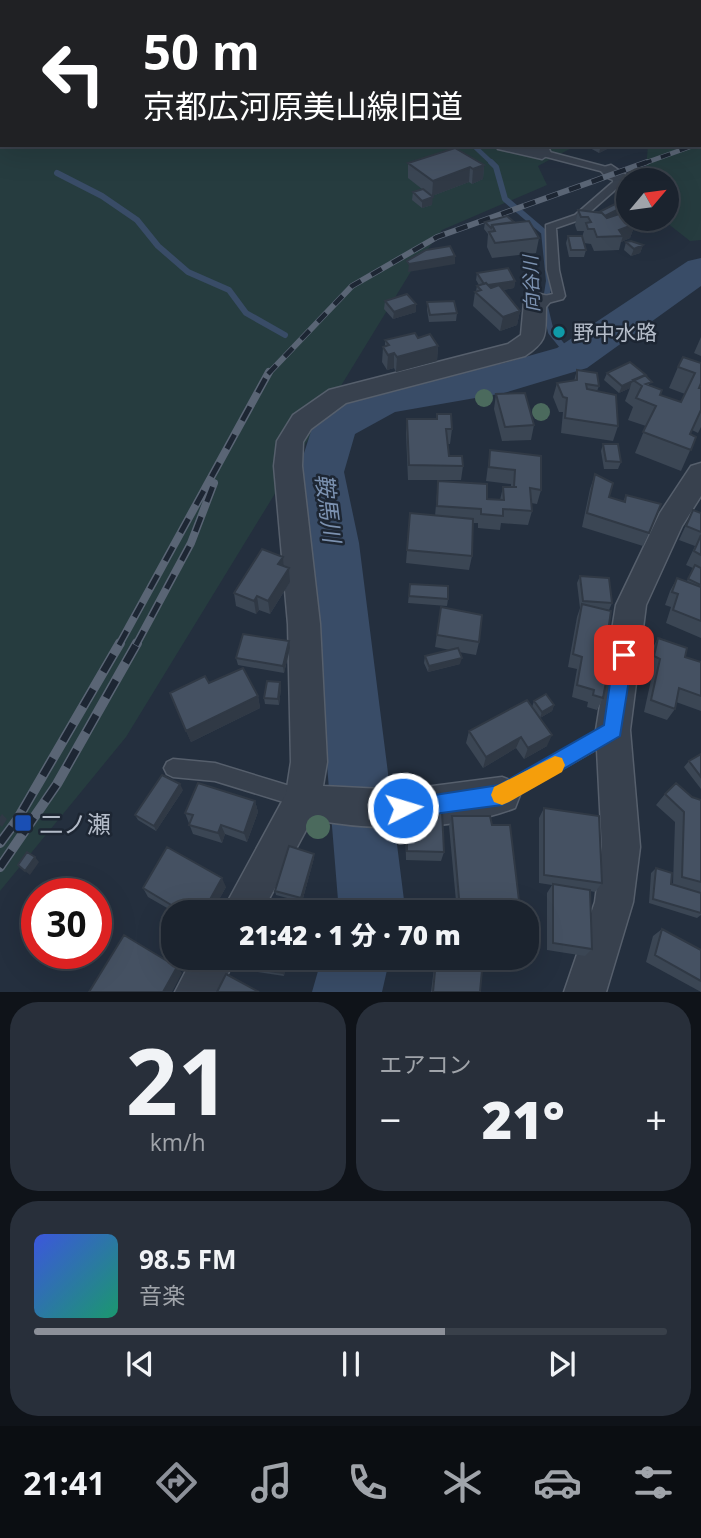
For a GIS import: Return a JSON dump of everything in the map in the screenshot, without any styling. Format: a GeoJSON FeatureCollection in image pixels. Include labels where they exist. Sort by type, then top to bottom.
{"type":"FeatureCollection","features":[{"type":"Feature","properties":{"kind":"street"},"geometry":{"type":"LineString","coordinates":[[514,147],[542,153]]}},
{"type":"Feature","properties":{"kind":"street"},"geometry":{"type":"LineString","coordinates":[[249,900],[314,802],[288,466],[290,441],[302,422],[324,403],[354,389],[516,350],[533,339],[535,302],[547,299]]}},
{"type":"Feature","properties":{"kind":"street"},"geometry":{"type":"LineString","coordinates":[[585,992],[614,902],[621,847],[613,730],[631,605],[670,521],[701,472]]}},
{"type":"Feature","properties":{"kind":"street"},"geometry":{"type":"LineString","coordinates":[[314,802],[403,808],[502,794]]}},
{"type":"Feature","properties":{"kind":"street"},"geometry":{"type":"LineString","coordinates":[[196,992],[209,970]]}},
{"type":"Feature","properties":{"kind":"lane"},"geometry":{"type":"LineString","coordinates":[[542,153],[613,173],[618,183],[591,207],[559,226],[551,225],[559,296],[547,299]]}},
{"type":"Feature","properties":{"kind":"lane"},"geometry":{"type":"LineString","coordinates":[[502,794],[613,730]]}},
{"type":"Feature","properties":{"kind":"lane"},"geometry":{"type":"LineString","coordinates":[[173,768],[215,772],[314,802]]}},
{"type":"Feature","properties":{"kind":"green space"},"geometry":{"type":"Polygon","coordinates":[[[0,147],[573,147],[538,166],[547,185],[442,230],[410,273],[126,737],[0,891],[0,147]]]}},
{"type":"Feature","properties":{"kind":"green space"},"geometry":{"type":"Polygon","coordinates":[[[648,147],[701,147],[701,240],[690,241],[677,231],[679,168],[646,168],[648,147]]]}},
{"type":"Feature","properties":{"kind":"building"},"geometry":{"type":"Polygon","coordinates":[[[455,148],[484,165],[473,169],[470,167],[433,181],[408,163],[455,148]]]}},
{"type":"Feature","properties":{"kind":"building"},"geometry":{"type":"Polygon","coordinates":[[[423,189],[433,197],[422,201],[413,192],[423,189]]]}},
{"type":"Feature","properties":{"kind":"building"},"geometry":{"type":"Polygon","coordinates":[[[616,204],[616,210],[605,216],[599,212],[616,204]]]}},
{"type":"Feature","properties":{"kind":"building"},"geometry":{"type":"Polygon","coordinates":[[[578,210],[602,213],[607,218],[616,215],[616,231],[620,231],[623,236],[597,237],[594,229],[588,229],[586,223],[591,222],[588,217],[581,217],[578,210]]]}},
{"type":"Feature","properties":{"kind":"building"},"geometry":{"type":"Polygon","coordinates":[[[507,216],[514,222],[492,225],[491,228],[485,222],[507,216]]]}},
{"type":"Feature","properties":{"kind":"building"},"geometry":{"type":"Polygon","coordinates":[[[529,221],[539,238],[495,243],[489,232],[495,231],[492,225],[529,221]]]}},
{"type":"Feature","properties":{"kind":"building"},"geometry":{"type":"Polygon","coordinates":[[[568,236],[582,236],[586,250],[571,250],[568,236]]]}},
{"type":"Feature","properties":{"kind":"building"},"geometry":{"type":"Polygon","coordinates":[[[626,242],[643,245],[634,249],[626,242]]]}},
{"type":"Feature","properties":{"kind":"building"},"geometry":{"type":"Polygon","coordinates":[[[450,246],[455,256],[409,264],[407,261],[426,250],[450,246]]]}},
{"type":"Feature","properties":{"kind":"building"},"geometry":{"type":"Polygon","coordinates":[[[508,268],[515,281],[488,285],[484,284],[477,273],[508,268]]]}},
{"type":"Feature","properties":{"kind":"building"},"geometry":{"type":"Polygon","coordinates":[[[486,283],[491,288],[499,285],[520,311],[503,317],[475,292],[481,290],[477,286],[486,283]]]}},
{"type":"Feature","properties":{"kind":"building"},"geometry":{"type":"Polygon","coordinates":[[[407,294],[416,304],[394,312],[385,301],[407,294]]]}},
{"type":"Feature","properties":{"kind":"building"},"geometry":{"type":"Polygon","coordinates":[[[454,301],[457,313],[430,315],[427,302],[454,301]]]}},
{"type":"Feature","properties":{"kind":"building"},"geometry":{"type":"Polygon","coordinates":[[[415,333],[418,338],[430,334],[438,346],[397,357],[394,353],[388,355],[383,347],[389,345],[385,340],[415,333]]]}},
{"type":"Feature","properties":{"kind":"building"},"geometry":{"type":"Polygon","coordinates":[[[683,357],[701,363],[701,410],[690,434],[696,437],[691,450],[643,432],[656,406],[636,398],[642,386],[633,380],[645,375],[652,382],[646,384],[662,390],[660,395],[681,402],[695,373],[678,367],[683,357]]]}},
{"type":"Feature","properties":{"kind":"building"},"geometry":{"type":"Polygon","coordinates":[[[630,362],[646,375],[622,386],[607,373],[630,362]]]}},
{"type":"Feature","properties":{"kind":"building"},"geometry":{"type":"Polygon","coordinates":[[[577,370],[597,373],[599,386],[586,384],[587,389],[616,395],[618,426],[565,418],[567,398],[563,397],[557,383],[577,380],[577,370]]]}},
{"type":"Feature","properties":{"kind":"building"},"geometry":{"type":"Polygon","coordinates":[[[525,393],[534,425],[505,427],[496,394],[525,393]]]}},
{"type":"Feature","properties":{"kind":"building"},"geometry":{"type":"Polygon","coordinates":[[[437,414],[451,414],[452,429],[446,429],[449,456],[462,456],[463,466],[409,465],[407,419],[437,419],[437,414]]]}},
{"type":"Feature","properties":{"kind":"building"},"geometry":{"type":"Polygon","coordinates":[[[603,444],[618,444],[621,462],[606,461],[603,444]]]}},
{"type":"Feature","properties":{"kind":"building"},"geometry":{"type":"Polygon","coordinates":[[[490,450],[541,456],[541,490],[530,488],[532,511],[503,509],[503,516],[481,514],[481,509],[437,506],[438,481],[487,484],[487,499],[504,500],[503,487],[514,487],[515,470],[489,467],[490,450]]]}},
{"type":"Feature","properties":{"kind":"building"},"geometry":{"type":"Polygon","coordinates":[[[595,474],[613,483],[609,497],[625,502],[626,495],[661,504],[649,533],[587,513],[595,474]]]}},
{"type":"Feature","properties":{"kind":"building"},"geometry":{"type":"Polygon","coordinates":[[[693,510],[701,513],[701,532],[686,526],[693,510]]]}},
{"type":"Feature","properties":{"kind":"building"},"geometry":{"type":"Polygon","coordinates":[[[410,513],[473,519],[472,556],[407,550],[410,513]]]}},
{"type":"Feature","properties":{"kind":"building"},"geometry":{"type":"Polygon","coordinates":[[[701,535],[701,555],[694,551],[701,535]]]}},
{"type":"Feature","properties":{"kind":"building"},"geometry":{"type":"Polygon","coordinates":[[[262,549],[283,557],[278,564],[289,568],[268,601],[257,596],[254,601],[234,593],[262,549]]]}},
{"type":"Feature","properties":{"kind":"building"},"geometry":{"type":"Polygon","coordinates":[[[695,565],[701,568],[701,585],[688,579],[695,565]]]}},
{"type":"Feature","properties":{"kind":"building"},"geometry":{"type":"Polygon","coordinates":[[[580,576],[609,578],[612,603],[583,601],[580,576]]]}},
{"type":"Feature","properties":{"kind":"building"},"geometry":{"type":"Polygon","coordinates":[[[677,578],[701,587],[701,621],[673,610],[678,594],[672,592],[677,578]]]}},
{"type":"Feature","properties":{"kind":"building"},"geometry":{"type":"Polygon","coordinates":[[[410,584],[448,586],[448,599],[409,596],[410,584]]]}},
{"type":"Feature","properties":{"kind":"building"},"geometry":{"type":"Polygon","coordinates":[[[582,604],[611,611],[601,680],[606,682],[603,698],[593,695],[594,690],[577,685],[582,657],[573,654],[582,604]]]}},
{"type":"Feature","properties":{"kind":"building"},"geometry":{"type":"Polygon","coordinates":[[[441,607],[482,615],[479,642],[437,635],[441,607]]]}},
{"type":"Feature","properties":{"kind":"building"},"geometry":{"type":"Polygon","coordinates":[[[243,634],[289,641],[283,666],[236,658],[243,634]]]}},
{"type":"Feature","properties":{"kind":"building"},"geometry":{"type":"Polygon","coordinates":[[[658,638],[687,648],[685,657],[701,662],[701,696],[679,688],[675,709],[651,700],[660,659],[654,656],[658,638]]]}},
{"type":"Feature","properties":{"kind":"building"},"geometry":{"type":"Polygon","coordinates":[[[458,648],[462,658],[429,666],[425,656],[458,648]]]}},
{"type":"Feature","properties":{"kind":"building"},"geometry":{"type":"Polygon","coordinates":[[[243,668],[258,696],[186,731],[170,693],[205,676],[209,683],[243,668]]]}},
{"type":"Feature","properties":{"kind":"building"},"geometry":{"type":"Polygon","coordinates":[[[267,681],[280,682],[278,699],[264,698],[267,681]]]}},
{"type":"Feature","properties":{"kind":"building"},"geometry":{"type":"Polygon","coordinates":[[[546,694],[554,705],[542,712],[534,701],[546,694]]]}},
{"type":"Feature","properties":{"kind":"building"},"geometry":{"type":"Polygon","coordinates":[[[527,700],[552,735],[528,748],[521,737],[486,757],[469,731],[527,700]]]}},
{"type":"Feature","properties":{"kind":"building"},"geometry":{"type":"Polygon","coordinates":[[[701,754],[701,777],[689,761],[701,754]]]}},
{"type":"Feature","properties":{"kind":"building"},"geometry":{"type":"Polygon","coordinates":[[[162,775],[180,784],[154,826],[135,815],[162,775]]]}},
{"type":"Feature","properties":{"kind":"building"},"geometry":{"type":"Polygon","coordinates":[[[198,783],[255,801],[244,833],[221,825],[218,833],[189,825],[193,815],[185,813],[198,783]]]}},
{"type":"Feature","properties":{"kind":"building"},"geometry":{"type":"Polygon","coordinates":[[[676,783],[692,797],[701,800],[701,882],[682,877],[684,812],[665,794],[676,783]]]}},
{"type":"Feature","properties":{"kind":"building"},"geometry":{"type":"Polygon","coordinates":[[[544,808],[599,816],[602,883],[544,875],[544,808]]]}},
{"type":"Feature","properties":{"kind":"building"},"geometry":{"type":"Polygon","coordinates":[[[407,810],[442,811],[444,852],[407,851],[407,810]]]}},
{"type":"Feature","properties":{"kind":"building"},"geometry":{"type":"Polygon","coordinates":[[[452,816],[490,816],[492,825],[510,825],[519,900],[459,900],[452,816]]]}},
{"type":"Feature","properties":{"kind":"building"},"geometry":{"type":"Polygon","coordinates":[[[289,846],[314,854],[301,898],[275,891],[289,846]]]}},
{"type":"Feature","properties":{"kind":"building"},"geometry":{"type":"Polygon","coordinates":[[[167,847],[222,878],[210,900],[163,900],[143,888],[167,847]]]}},
{"type":"Feature","properties":{"kind":"building"},"geometry":{"type":"Polygon","coordinates":[[[27,852],[35,857],[25,871],[18,865],[27,852]]]}},
{"type":"Feature","properties":{"kind":"building"},"geometry":{"type":"Polygon","coordinates":[[[656,868],[672,873],[671,884],[701,893],[701,913],[653,899],[656,868]]]}},
{"type":"Feature","properties":{"kind":"building"},"geometry":{"type":"Polygon","coordinates":[[[553,884],[590,890],[592,949],[553,943],[553,884]]]}},
{"type":"Feature","properties":{"kind":"building"},"geometry":{"type":"Polygon","coordinates":[[[662,929],[701,950],[701,981],[655,955],[662,929]]]}},
{"type":"Feature","properties":{"kind":"building"},"geometry":{"type":"Polygon","coordinates":[[[124,935],[161,957],[161,970],[175,970],[163,992],[89,992],[103,969],[112,969],[112,955],[124,935]]]}},
{"type":"Feature","properties":{"kind":"building"},"geometry":{"type":"Polygon","coordinates":[[[262,970],[283,970],[283,973],[262,970]]]}},
{"type":"Feature","properties":{"kind":"building"},"geometry":{"type":"Polygon","coordinates":[[[435,970],[482,970],[480,992],[433,992],[435,970]]]}},
{"type":"Feature","properties":{"kind":"building"},"geometry":{"type":"Polygon","coordinates":[[[226,974],[259,992],[217,992],[226,974]]]}},
{"type":"Feature","properties":{"kind":"waterway","name":"向谷川"},"geometry":{"type":"LineString","coordinates":[[475,147],[493,164]]}},
{"type":"Feature","properties":{"kind":"waterway","name":"向谷川"},"geometry":{"type":"LineString","coordinates":[[493,164],[505,199],[544,232],[549,281],[545,307],[551,332],[572,358]]}},
{"type":"Feature","properties":{"kind":"waterway"},"geometry":{"type":"LineString","coordinates":[[57,173],[102,196],[137,220],[158,246],[188,272],[229,290],[246,313],[285,335]]}},
{"type":"Feature","properties":{"kind":"waterway","name":"鞍馬川"},"geometry":{"type":"LineString","coordinates":[[371,900],[334,543],[321,472],[335,425],[385,399],[504,378],[572,358],[604,333],[701,269]]}},
{"type":"Feature","properties":{"kind":"waterway","name":"鞍馬川"},"geometry":{"type":"LineString","coordinates":[[347,992],[353,970]]}},
{"type":"Feature","properties":{"kind":"railway"},"geometry":{"type":"LineString","coordinates":[[642,164],[689,147]]}},
{"type":"Feature","properties":{"kind":"railway"},"geometry":{"type":"LineString","coordinates":[[268,374],[352,286],[437,237],[647,162]]}},
{"type":"Feature","properties":{"kind":"railway"},"geometry":{"type":"LineString","coordinates":[[119,645],[269,372]]}},
{"type":"Feature","properties":{"kind":"railway"},"geometry":{"type":"LineString","coordinates":[[136,645],[191,543],[214,483]]}},
{"type":"Feature","properties":{"kind":"railway"},"geometry":{"type":"LineString","coordinates":[[0,843],[17,820],[120,643]]}},
{"type":"Feature","properties":{"kind":"railway"},"geometry":{"type":"LineString","coordinates":[[0,867],[57,784],[137,643]]}},
{"type":"Feature","properties":{"kind":"slow traffic"},"geometry":{"type":"LineString","coordinates":[[502,795],[555,765]]}},
{"type":"Feature","properties":{"kind":"place","name":"野中水路"},"geometry":{"type":"Point","coordinates":[559,332]}},
{"type":"Feature","properties":{"kind":"place","name":"二ノ瀬"},"geometry":{"type":"Point","coordinates":[23,823]}},
{"type":"Feature","properties":{"kind":"route"},"geometry":{"type":"LineString","coordinates":[[403,808],[463,802],[502,794],[613,730],[624,655]]}}]}
